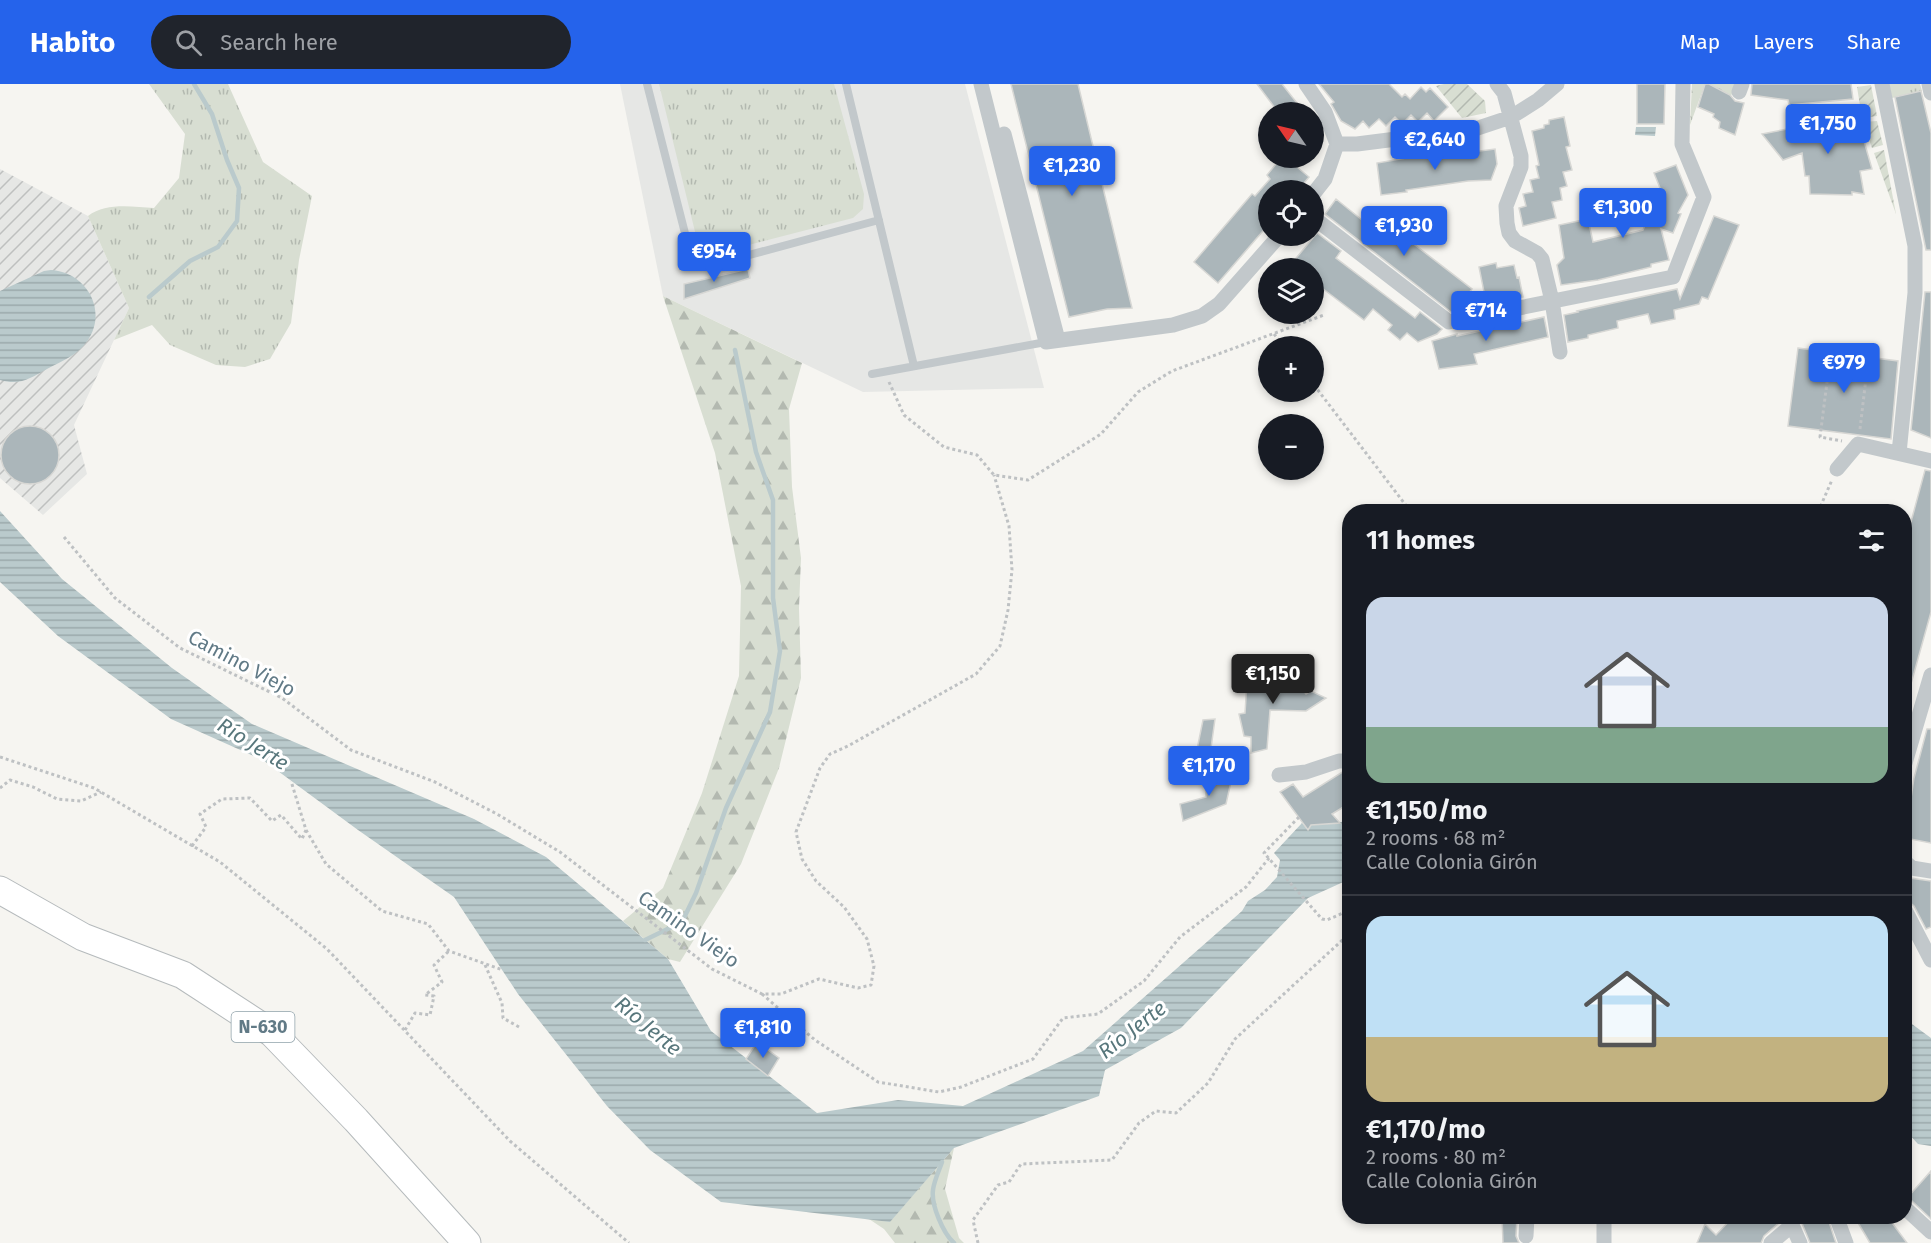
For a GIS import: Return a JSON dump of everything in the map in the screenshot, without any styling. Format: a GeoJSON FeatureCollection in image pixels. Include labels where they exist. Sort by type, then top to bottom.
{"type":"FeatureCollection","features":[{"type":"Feature","properties":{"kind":"highway","name":"N-630"},"geometry":{"type":"LineString","coordinates":[[0,890],[83,938],[183,975],[272,1033],[356,1120],[467,1243]]}},
{"type":"Feature","properties":{"kind":"street"},"geometry":{"type":"LineString","coordinates":[[981,84],[1052,341]]}},
{"type":"Feature","properties":{"kind":"street"},"geometry":{"type":"LineString","coordinates":[[991,84],[1052,341]]}},
{"type":"Feature","properties":{"kind":"street"},"geometry":{"type":"LineString","coordinates":[[1306,84],[1325,112],[1337,144],[1324,180]]}},
{"type":"Feature","properties":{"kind":"street"},"geometry":{"type":"LineString","coordinates":[[1497,84],[1504,93],[1521,156],[1521,167],[1506,206],[1509,233],[1515,241],[1537,252],[1542,259],[1552,301],[1560,352]]}},
{"type":"Feature","properties":{"kind":"street"},"geometry":{"type":"LineString","coordinates":[[1337,144],[1357,144],[1475,129],[1511,117],[1538,100],[1557,84]]}},
{"type":"Feature","properties":{"kind":"street"},"geometry":{"type":"LineString","coordinates":[[1324,226],[1449,322],[1673,277],[1704,197],[1682,144],[1683,84]]}},
{"type":"Feature","properties":{"kind":"street"},"geometry":{"type":"LineString","coordinates":[[1882,84],[1915,246],[1915,292],[1899,453]]}},
{"type":"Feature","properties":{"kind":"street"},"geometry":{"type":"LineString","coordinates":[[1929,84],[1931,93]]}},
{"type":"Feature","properties":{"kind":"street"},"geometry":{"type":"LineString","coordinates":[[1915,246],[1931,243]]}},
{"type":"Feature","properties":{"kind":"street"},"geometry":{"type":"LineString","coordinates":[[1052,341],[1173,325],[1202,316],[1219,304],[1270,246]]}},
{"type":"Feature","properties":{"kind":"street"},"geometry":{"type":"LineString","coordinates":[[1837,469],[1858,444],[1931,461]]}},
{"type":"Feature","properties":{"kind":"street"},"geometry":{"type":"LineString","coordinates":[[1912,740],[1931,675]]}},
{"type":"Feature","properties":{"kind":"street"},"geometry":{"type":"LineString","coordinates":[[1279,775],[1306,772],[1342,761]]}},
{"type":"Feature","properties":{"kind":"street"},"geometry":{"type":"LineString","coordinates":[[1912,868],[1931,871]]}},
{"type":"Feature","properties":{"kind":"street"},"geometry":{"type":"LineString","coordinates":[[1912,923],[1931,960]]}},
{"type":"Feature","properties":{"kind":"street"},"geometry":{"type":"LineString","coordinates":[[1912,1214],[1931,1232]]}},
{"type":"Feature","properties":{"kind":"street"},"geometry":{"type":"LineString","coordinates":[[1526,1236],[1527,1224]]}},
{"type":"Feature","properties":{"kind":"street"},"geometry":{"type":"LineString","coordinates":[[1604,1224],[1604,1243]]}},
{"type":"Feature","properties":{"kind":"street"},"geometry":{"type":"LineString","coordinates":[[1771,1243],[1787,1224]]}},
{"type":"Feature","properties":{"kind":"street"},"geometry":{"type":"LineString","coordinates":[[1791,1224],[1800,1243]]}},
{"type":"Feature","properties":{"kind":"street"},"geometry":{"type":"LineString","coordinates":[[1839,1224],[1846,1243]]}},
{"type":"Feature","properties":{"kind":"lane"},"geometry":{"type":"LineString","coordinates":[[647,84],[689,249],[712,265],[879,220]]}},
{"type":"Feature","properties":{"kind":"lane"},"geometry":{"type":"LineString","coordinates":[[846,84],[915,366]]}},
{"type":"Feature","properties":{"kind":"lane"},"geometry":{"type":"LineString","coordinates":[[872,374],[1052,341]]}},
{"type":"Feature","properties":{"kind":"path"},"geometry":{"type":"LineString","coordinates":[[994,475],[1028,480],[1101,434],[1138,392],[1172,371],[1300,324]]}},
{"type":"Feature","properties":{"kind":"path"},"geometry":{"type":"LineString","coordinates":[[1831,351],[1820,437],[1858,444],[1868,361]]}},
{"type":"Feature","properties":{"kind":"path"},"geometry":{"type":"LineString","coordinates":[[762,994],[781,994],[819,979],[858,988],[871,985],[874,966],[867,939],[844,907],[816,881],[802,859],[796,832],[820,768],[830,754],[976,674],[1000,646],[1008,610],[1012,570],[1009,526],[994,475],[977,455],[944,447],[903,415],[885,372]]}},
{"type":"Feature","properties":{"kind":"path"},"geometry":{"type":"LineString","coordinates":[[1324,398],[1405,504]]}},
{"type":"Feature","properties":{"kind":"path"},"geometry":{"type":"LineString","coordinates":[[1822,504],[1837,469]]}},
{"type":"Feature","properties":{"kind":"path","name":"Camino Viejo"},"geometry":{"type":"LineString","coordinates":[[64,537],[116,598],[180,648],[282,698],[351,750],[435,782],[497,814],[560,852],[712,969],[762,994],[815,1040],[878,1082],[939,1092],[961,1087],[1033,1059],[1063,1018],[1098,1014],[1144,981],[1180,937],[1246,887],[1269,858],[1264,854],[1299,817]]}},
{"type":"Feature","properties":{"kind":"path"},"geometry":{"type":"LineString","coordinates":[[0,757],[94,788],[220,862],[327,949],[510,1141],[629,1243]]}},
{"type":"Feature","properties":{"kind":"path"},"geometry":{"type":"LineString","coordinates":[[0,788],[10,780],[33,787],[57,799],[81,801],[102,792]]}},
{"type":"Feature","properties":{"kind":"path"},"geometry":{"type":"LineString","coordinates":[[291,781],[306,830],[326,864],[382,911],[428,924],[449,951],[502,970]]}},
{"type":"Feature","properties":{"kind":"path"},"geometry":{"type":"LineString","coordinates":[[192,846],[206,827],[200,814],[222,799],[250,798],[272,821],[281,815],[302,839],[306,830]]}},
{"type":"Feature","properties":{"kind":"path"},"geometry":{"type":"LineString","coordinates":[[1269,858],[1320,917],[1327,920],[1342,914]]}},
{"type":"Feature","properties":{"kind":"path"},"geometry":{"type":"LineString","coordinates":[[978,1243],[973,1220],[998,1185],[1009,1182],[1021,1164],[1112,1160],[1139,1123],[1156,1111],[1176,1113],[1208,1083],[1235,1039],[1342,940]]}},
{"type":"Feature","properties":{"kind":"path"},"geometry":{"type":"LineString","coordinates":[[405,1030],[415,1013],[430,1016],[434,996],[425,995],[442,982],[434,965],[449,951]]}},
{"type":"Feature","properties":{"kind":"path"},"geometry":{"type":"LineString","coordinates":[[485,965],[502,1003],[503,1018],[519,1027]]}},
{"type":"Feature","properties":{"kind":"shaded area"},"geometry":{"type":"Polygon","coordinates":[[[620,84],[965,84],[1044,388],[863,392],[663,296],[620,84]]]}},
{"type":"Feature","properties":{"kind":"shaded area"},"geometry":{"type":"Polygon","coordinates":[[[0,169],[88,216],[129,308],[74,425],[87,474],[43,515],[0,478],[0,169]]]}},
{"type":"Feature","properties":{"kind":"green space"},"geometry":{"type":"Polygon","coordinates":[[[149,84],[228,84],[263,162],[312,196],[299,260],[291,323],[270,359],[245,367],[216,365],[170,345],[152,325],[114,340],[129,308],[88,216],[111,207],[154,208],[179,178],[185,134],[149,84]]]}},
{"type":"Feature","properties":{"kind":"green space"},"geometry":{"type":"Polygon","coordinates":[[[659,84],[834,84],[864,194],[863,209],[853,218],[718,253],[698,244],[659,84]]]}},
{"type":"Feature","properties":{"kind":"green space"},"geometry":{"type":"Polygon","coordinates":[[[1467,84],[1485,101],[1486,113],[1462,118],[1436,86],[1467,84]]]}},
{"type":"Feature","properties":{"kind":"green space"},"geometry":{"type":"Polygon","coordinates":[[[1692,84],[1705,84],[1690,125],[1692,84]]]}},
{"type":"Feature","properties":{"kind":"green space"},"geometry":{"type":"Polygon","coordinates":[[[1709,84],[1736,84],[1731,96],[1709,84]]]}},
{"type":"Feature","properties":{"kind":"green space"},"geometry":{"type":"Polygon","coordinates":[[[1889,84],[1920,84],[1922,91],[1892,98],[1889,84]]]}},
{"type":"Feature","properties":{"kind":"green space"},"geometry":{"type":"Polygon","coordinates":[[[1871,85],[1877,116],[1862,118],[1857,87],[1871,85]]]}},
{"type":"Feature","properties":{"kind":"green space"},"geometry":{"type":"Polygon","coordinates":[[[1877,121],[1883,145],[1872,148],[1863,122],[1877,121]]]}},
{"type":"Feature","properties":{"kind":"green space"},"geometry":{"type":"Polygon","coordinates":[[[1884,150],[1896,214],[1874,153],[1884,150]]]}},
{"type":"Feature","properties":{"kind":"green space"},"geometry":{"type":"Polygon","coordinates":[[[663,296],[802,363],[789,409],[792,487],[801,558],[799,608],[801,678],[779,768],[741,864],[680,962],[668,959],[623,921],[663,888],[702,793],[739,676],[741,586],[715,453],[663,296]]]}},
{"type":"Feature","properties":{"kind":"green space"},"geometry":{"type":"Polygon","coordinates":[[[954,1148],[945,1189],[959,1238],[964,1243],[895,1243],[884,1229],[869,1219],[890,1221],[954,1148]]]}},
{"type":"Feature","properties":{"kind":"water"},"geometry":{"type":"Polygon","coordinates":[[[1636,127],[1656,127],[1655,136],[1635,135],[1636,127]]]}},
{"type":"Feature","properties":{"kind":"water"},"geometry":{"type":"Polygon","coordinates":[[[51,270],[63,272],[74,278],[90,294],[96,317],[94,328],[88,340],[75,354],[20,382],[0,380],[0,291],[51,270]]]}},
{"type":"Feature","properties":{"kind":"water","name":"Río Jerte"},"geometry":{"type":"Polygon","coordinates":[[[0,511],[62,579],[172,668],[252,724],[474,819],[546,857],[668,959],[711,1031],[817,1113],[898,1100],[963,1106],[1083,1051],[1242,911],[1248,901],[1265,890],[1277,877],[1280,860],[1274,853],[1302,823],[1308,830],[1311,825],[1342,822],[1342,883],[1308,898],[1181,1028],[1105,1070],[1099,1096],[954,1148],[890,1222],[721,1202],[650,1150],[607,1106],[518,994],[454,897],[263,760],[171,719],[58,636],[0,582],[0,511]]]}},
{"type":"Feature","properties":{"kind":"water"},"geometry":{"type":"Polygon","coordinates":[[[1912,1024],[1931,1038],[1931,1146],[1918,1144],[1912,1138],[1912,1024]]]}},
{"type":"Feature","properties":{"kind":"building"},"geometry":{"type":"Polygon","coordinates":[[[1011,84],[1078,84],[1132,308],[1107,309],[1069,317],[1011,84]]]}},
{"type":"Feature","properties":{"kind":"building"},"geometry":{"type":"Polygon","coordinates":[[[1257,84],[1282,84],[1296,102],[1270,102],[1257,84]]]}},
{"type":"Feature","properties":{"kind":"building"},"geometry":{"type":"Polygon","coordinates":[[[1319,84],[1389,84],[1402,97],[1405,94],[1410,99],[1421,87],[1426,92],[1430,88],[1448,107],[1434,121],[1427,113],[1418,122],[1411,115],[1402,124],[1395,117],[1386,126],[1379,119],[1369,128],[1363,121],[1355,129],[1341,121],[1331,104],[1334,102],[1319,84]]]}},
{"type":"Feature","properties":{"kind":"building"},"geometry":{"type":"Polygon","coordinates":[[[1637,84],[1665,84],[1664,124],[1637,124],[1637,84]]]}},
{"type":"Feature","properties":{"kind":"building"},"geometry":{"type":"Polygon","coordinates":[[[1705,84],[1730,95],[1735,101],[1744,103],[1735,135],[1719,128],[1720,122],[1713,117],[1714,114],[1698,107],[1705,84]]]}},
{"type":"Feature","properties":{"kind":"building"},"geometry":{"type":"Polygon","coordinates":[[[1752,84],[1851,84],[1853,99],[1789,105],[1788,100],[1751,95],[1752,84]]]}},
{"type":"Feature","properties":{"kind":"building"},"geometry":{"type":"Polygon","coordinates":[[[1921,91],[1931,133],[1931,250],[1926,250],[1895,97],[1921,91]]]}},
{"type":"Feature","properties":{"kind":"building"},"geometry":{"type":"Polygon","coordinates":[[[1856,113],[1872,169],[1860,171],[1864,194],[1852,192],[1852,195],[1810,194],[1809,176],[1805,176],[1802,153],[1783,160],[1762,134],[1787,129],[1788,132],[1832,126],[1830,119],[1856,113]]]}},
{"type":"Feature","properties":{"kind":"building"},"geometry":{"type":"Polygon","coordinates":[[[1564,117],[1570,146],[1566,147],[1572,170],[1563,172],[1567,186],[1560,188],[1562,200],[1552,202],[1556,218],[1523,226],[1519,208],[1526,206],[1523,194],[1533,192],[1530,180],[1539,178],[1536,166],[1539,165],[1532,131],[1544,128],[1544,125],[1549,124],[1549,120],[1564,117]]]}},
{"type":"Feature","properties":{"kind":"building"},"geometry":{"type":"Polygon","coordinates":[[[1495,149],[1497,164],[1491,180],[1468,181],[1381,195],[1377,163],[1441,152],[1441,156],[1495,149]]]}},
{"type":"Feature","properties":{"kind":"building"},"geometry":{"type":"Polygon","coordinates":[[[1676,165],[1688,195],[1678,213],[1681,214],[1673,233],[1661,229],[1669,260],[1651,264],[1651,267],[1598,280],[1561,285],[1557,265],[1564,258],[1559,225],[1588,219],[1593,242],[1643,230],[1660,188],[1654,173],[1676,165]]]}},
{"type":"Feature","properties":{"kind":"building"},"geometry":{"type":"Polygon","coordinates":[[[1273,168],[1298,168],[1309,177],[1306,180],[1269,180],[1267,175],[1273,168]]]}},
{"type":"Feature","properties":{"kind":"building"},"geometry":{"type":"Polygon","coordinates":[[[1258,193],[1258,237],[1218,283],[1194,262],[1252,194],[1255,196],[1258,193]]]}},
{"type":"Feature","properties":{"kind":"building"},"geometry":{"type":"Polygon","coordinates":[[[1336,199],[1372,228],[1380,218],[1472,289],[1455,311],[1451,312],[1325,214],[1336,199]]]}},
{"type":"Feature","properties":{"kind":"building"},"geometry":{"type":"Polygon","coordinates":[[[1714,216],[1739,225],[1708,299],[1702,297],[1699,304],[1674,310],[1675,319],[1651,324],[1648,314],[1617,321],[1618,328],[1568,342],[1564,315],[1677,289],[1680,299],[1714,216]]]}},
{"type":"Feature","properties":{"kind":"building"},"geometry":{"type":"Polygon","coordinates":[[[1324,238],[1341,251],[1336,258],[1415,318],[1420,312],[1442,329],[1437,334],[1418,342],[1407,333],[1400,340],[1388,330],[1392,325],[1373,309],[1364,320],[1324,290],[1324,258],[1296,258],[1306,246],[1324,246],[1324,238]]]}},
{"type":"Feature","properties":{"kind":"building"},"geometry":{"type":"Polygon","coordinates":[[[1496,263],[1497,268],[1514,265],[1523,297],[1503,301],[1501,294],[1485,297],[1479,267],[1496,263]]]}},
{"type":"Feature","properties":{"kind":"building"},"geometry":{"type":"Polygon","coordinates":[[[748,269],[750,278],[684,299],[684,284],[748,269]]]}},
{"type":"Feature","properties":{"kind":"building"},"geometry":{"type":"Polygon","coordinates":[[[1925,292],[1931,292],[1931,438],[1911,430],[1925,292]]]}},
{"type":"Feature","properties":{"kind":"building"},"geometry":{"type":"Polygon","coordinates":[[[1544,317],[1548,337],[1474,354],[1477,364],[1439,369],[1432,341],[1544,317]]]}},
{"type":"Feature","properties":{"kind":"building"},"geometry":{"type":"Polygon","coordinates":[[[1798,348],[1898,361],[1891,439],[1788,426],[1798,348]]]}},
{"type":"Feature","properties":{"kind":"building"},"geometry":{"type":"Polygon","coordinates":[[[30,426],[46,431],[54,439],[59,455],[54,471],[46,479],[30,484],[14,479],[6,471],[1,455],[6,439],[14,431],[30,426]]]}},
{"type":"Feature","properties":{"kind":"building"},"geometry":{"type":"Polygon","coordinates":[[[1925,470],[1931,471],[1931,612],[1912,680],[1912,518],[1925,470]]]}},
{"type":"Feature","properties":{"kind":"building"},"geometry":{"type":"Polygon","coordinates":[[[1283,664],[1306,694],[1311,691],[1326,698],[1306,711],[1270,710],[1267,749],[1251,753],[1251,737],[1244,736],[1239,714],[1245,713],[1247,682],[1266,684],[1283,664]]]}},
{"type":"Feature","properties":{"kind":"building"},"geometry":{"type":"Polygon","coordinates":[[[1215,719],[1208,770],[1194,764],[1203,720],[1215,719]]]}},
{"type":"Feature","properties":{"kind":"building"},"geometry":{"type":"Polygon","coordinates":[[[1927,729],[1931,729],[1931,843],[1912,839],[1914,778],[1927,729]]]}},
{"type":"Feature","properties":{"kind":"building"},"geometry":{"type":"Polygon","coordinates":[[[1342,772],[1342,808],[1332,814],[1340,823],[1311,825],[1308,830],[1280,792],[1293,784],[1303,797],[1342,772]]]}},
{"type":"Feature","properties":{"kind":"building"},"geometry":{"type":"Polygon","coordinates":[[[1233,773],[1226,804],[1183,821],[1180,804],[1206,797],[1205,780],[1233,773]]]}},
{"type":"Feature","properties":{"kind":"building"},"geometry":{"type":"Polygon","coordinates":[[[1912,878],[1931,881],[1931,927],[1926,929],[1912,904],[1912,878]]]}},
{"type":"Feature","properties":{"kind":"building"},"geometry":{"type":"Polygon","coordinates":[[[757,1042],[779,1058],[768,1076],[746,1059],[757,1042]]]}},
{"type":"Feature","properties":{"kind":"building"},"geometry":{"type":"Polygon","coordinates":[[[1931,1171],[1931,1219],[1912,1201],[1912,1192],[1931,1171]]]}},
{"type":"Feature","properties":{"kind":"building"},"geometry":{"type":"Polygon","coordinates":[[[1502,1224],[1517,1224],[1516,1236],[1519,1243],[1503,1243],[1502,1224]]]}},
{"type":"Feature","properties":{"kind":"building"},"geometry":{"type":"Polygon","coordinates":[[[1705,1224],[1716,1235],[1726,1224],[1778,1224],[1764,1236],[1761,1243],[1697,1243],[1705,1224]]]}},
{"type":"Feature","properties":{"kind":"building"},"geometry":{"type":"Polygon","coordinates":[[[1802,1224],[1830,1224],[1836,1243],[1810,1243],[1802,1224]]]}},
{"type":"Feature","properties":{"kind":"building"},"geometry":{"type":"Polygon","coordinates":[[[1859,1224],[1893,1224],[1907,1243],[1870,1243],[1859,1224]]]}},
{"type":"Feature","properties":{"kind":"waterway"},"geometry":{"type":"LineString","coordinates":[[149,297],[190,261],[218,247],[237,221],[239,188],[212,114],[194,84]]}},
{"type":"Feature","properties":{"kind":"waterway"},"geometry":{"type":"LineString","coordinates":[[645,940],[682,922],[696,893],[726,808],[770,712],[780,651],[773,598],[773,500],[756,452],[735,350]]}},
{"type":"Feature","properties":{"kind":"waterway"},"geometry":{"type":"LineString","coordinates":[[942,1162],[934,1187],[934,1203],[942,1226],[954,1243]]}}]}
